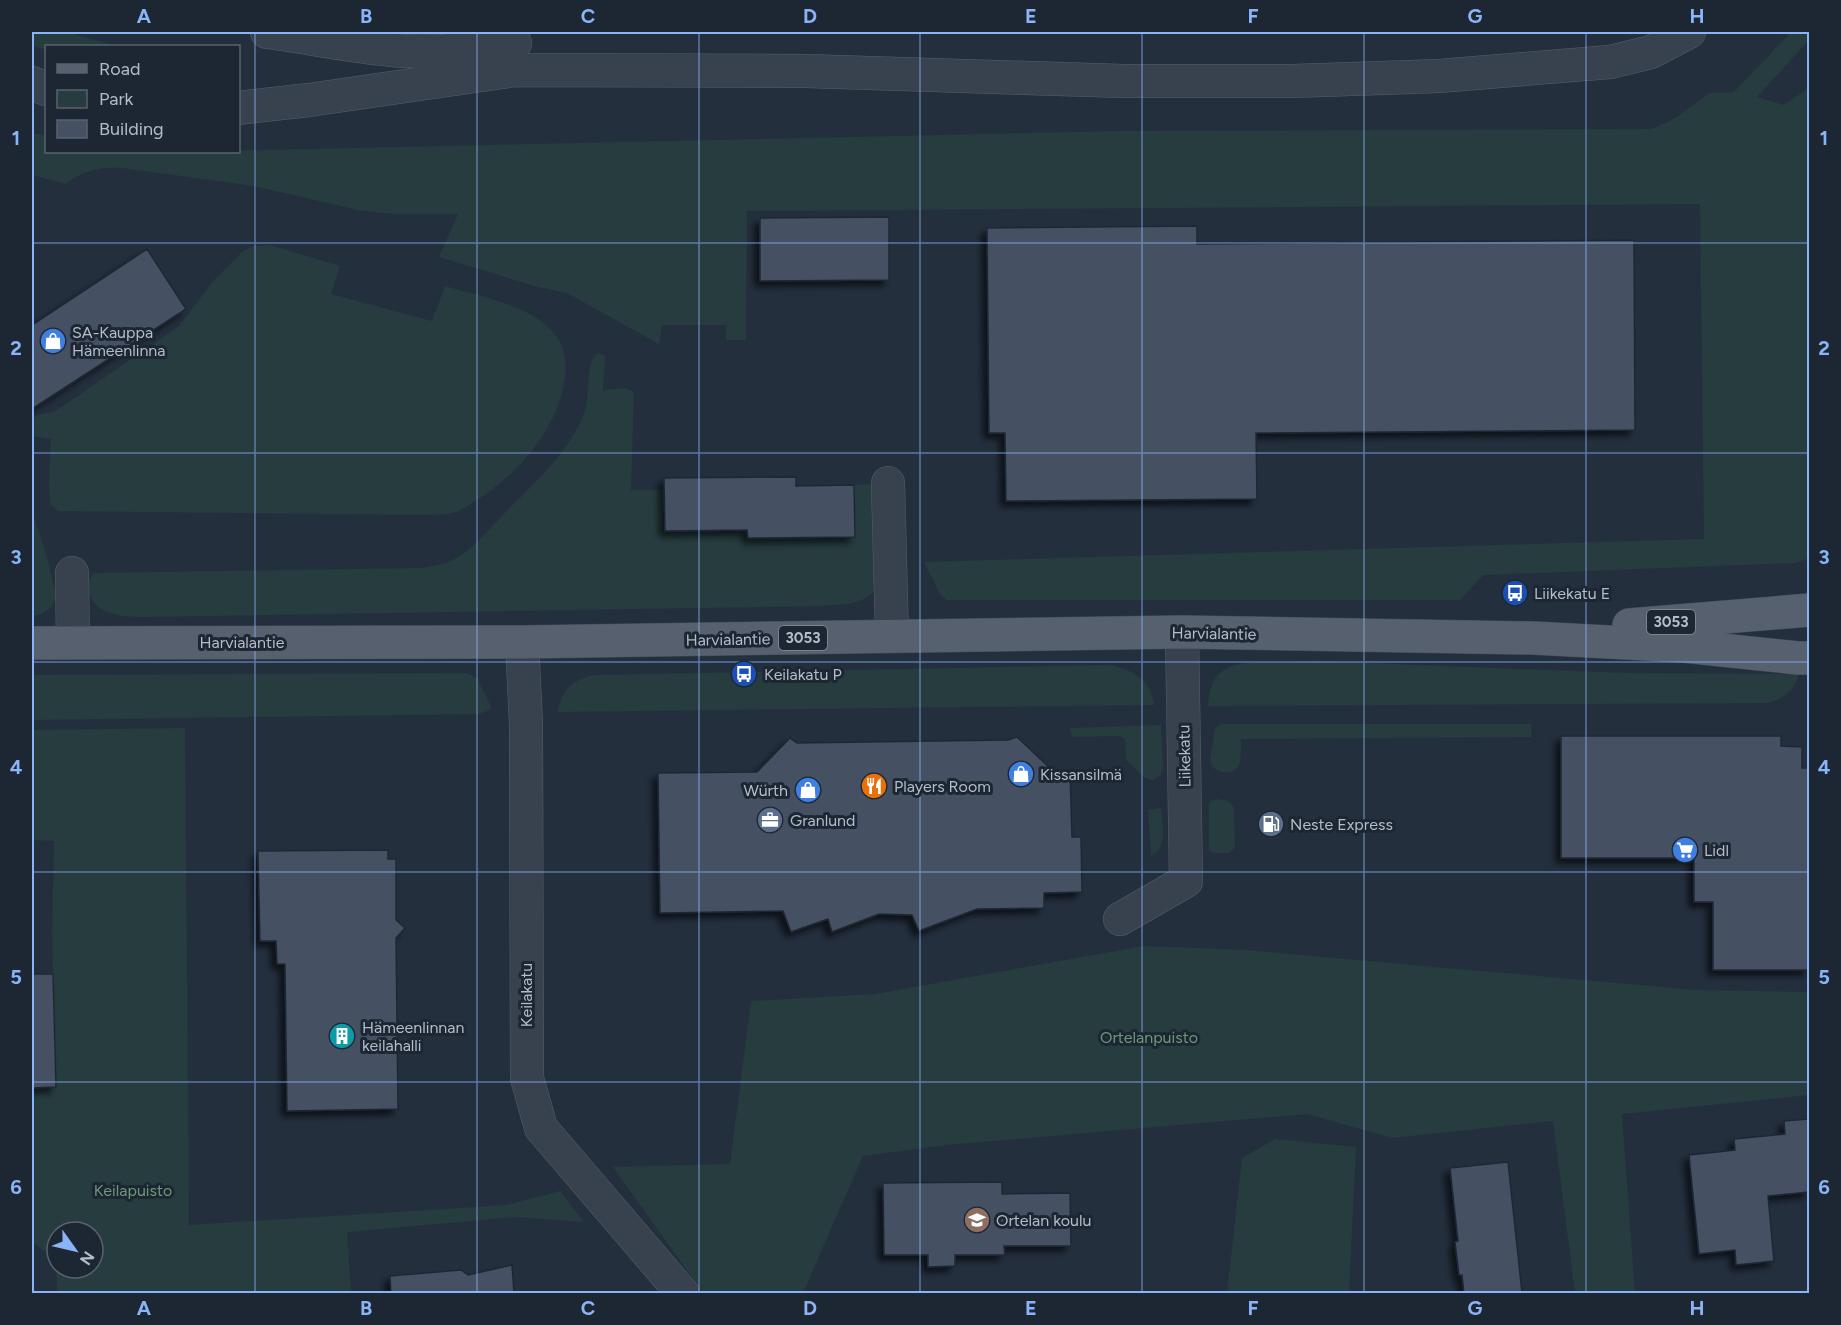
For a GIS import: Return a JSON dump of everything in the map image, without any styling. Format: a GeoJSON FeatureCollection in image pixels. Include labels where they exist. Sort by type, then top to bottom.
{"type":"FeatureCollection","features":[{"type":"Feature","properties":{"kind":"main road","name":"Harvialantie"},"geometry":{"type":"LineString","coordinates":[[1533,638],[1602,627],[1809,610]]}},
{"type":"Feature","properties":{"kind":"main road","name":"Harvialantie"},"geometry":{"type":"LineString","coordinates":[[32,643],[522,642],[1182,632],[1533,638],[1684,646],[1809,658]]}},
{"type":"Feature","properties":{"kind":"street"},"geometry":{"type":"LineString","coordinates":[[267,32],[406,51],[516,48],[806,71],[1123,81],[1293,81],[1439,76],[1611,62],[1651,52],[1689,32]]}},
{"type":"Feature","properties":{"kind":"street"},"geometry":{"type":"LineString","coordinates":[[240,108],[309,100],[516,48]]}},
{"type":"Feature","properties":{"kind":"street"},"geometry":{"type":"LineString","coordinates":[[888,483],[892,636]]}},
{"type":"Feature","properties":{"kind":"street"},"geometry":{"type":"LineString","coordinates":[[72,573],[73,643]]}},
{"type":"Feature","properties":{"kind":"street","name":"Liikekatu"},"geometry":{"type":"LineString","coordinates":[[1120,919],[1186,881],[1182,632]]}},
{"type":"Feature","properties":{"kind":"street","name":"Keilakatu"},"geometry":{"type":"LineString","coordinates":[[522,642],[526,724],[527,1078],[541,1128],[683,1293]]}},
{"type":"Feature","properties":{"kind":"green space"},"geometry":{"type":"Polygon","coordinates":[[[32,32],[67,32],[112,45],[45,45],[45,50],[32,45],[32,32]]]}},
{"type":"Feature","properties":{"kind":"green space"},"geometry":{"type":"Polygon","coordinates":[[[1791,32],[1809,32],[1809,40],[1757,97],[1784,105],[1809,88],[1809,558],[1796,563],[1483,575],[1460,600],[946,600],[940,594],[924,562],[1704,539],[1700,204],[747,211],[746,340],[726,340],[726,325],[662,325],[659,344],[567,293],[538,287],[439,257],[458,214],[392,214],[358,210],[254,186],[122,168],[92,170],[66,184],[32,175],[32,133],[45,136],[45,153],[240,153],[240,151],[1122,131],[1652,129],[1672,120],[1710,93],[1734,92],[1791,32]]]}},
{"type":"Feature","properties":{"kind":"green space"},"geometry":{"type":"Polygon","coordinates":[[[270,245],[340,266],[331,294],[432,321],[445,286],[517,308],[543,323],[557,337],[563,348],[566,365],[561,397],[544,434],[519,466],[504,480],[460,510],[449,514],[58,511],[50,504],[51,439],[32,436],[32,422],[36,415],[54,412],[178,327],[214,280],[242,252],[254,246],[270,245]]]}},
{"type":"Feature","properties":{"kind":"green space"},"geometry":{"type":"Polygon","coordinates":[[[598,353],[605,356],[603,390],[625,388],[634,392],[631,490],[664,490],[665,531],[747,530],[748,538],[854,537],[854,485],[876,484],[876,589],[857,602],[819,606],[145,617],[115,615],[106,612],[93,601],[89,592],[89,580],[94,573],[421,568],[452,560],[479,540],[548,468],[570,440],[585,410],[589,371],[598,353]]]}},
{"type":"Feature","properties":{"kind":"green space"},"geometry":{"type":"Polygon","coordinates":[[[32,512],[46,553],[56,595],[48,610],[32,616],[32,512]]]}},
{"type":"Feature","properties":{"kind":"green space"},"geometry":{"type":"Polygon","coordinates":[[[1316,661],[1626,673],[1799,674],[1787,694],[1766,703],[1208,706],[1213,682],[1226,669],[1255,662],[1316,661]]]}},
{"type":"Feature","properties":{"kind":"green space"},"geometry":{"type":"Polygon","coordinates":[[[1109,665],[1125,669],[1145,682],[1154,705],[558,712],[562,697],[570,686],[581,679],[595,675],[1109,665]]]}},
{"type":"Feature","properties":{"kind":"green space"},"geometry":{"type":"Polygon","coordinates":[[[467,673],[477,678],[491,707],[487,711],[479,714],[32,720],[32,675],[467,673]]]}},
{"type":"Feature","properties":{"kind":"green space"},"geometry":{"type":"Polygon","coordinates":[[[1221,724],[1531,724],[1531,737],[1241,739],[1239,765],[1234,771],[1226,773],[1214,768],[1210,761],[1215,728],[1221,724]]]}},
{"type":"Feature","properties":{"kind":"green space"},"geometry":{"type":"Polygon","coordinates":[[[1161,725],[1163,770],[1160,776],[1152,780],[1145,778],[1126,760],[1125,739],[1120,736],[1072,737],[1070,728],[1161,725]]]}},
{"type":"Feature","properties":{"kind":"green space","name":"Keilapuisto"},"geometry":{"type":"Polygon","coordinates":[[[185,728],[189,1225],[507,1205],[560,1191],[584,1222],[517,1217],[347,1232],[351,1294],[57,1293],[57,1280],[105,1280],[105,1220],[45,1220],[45,1251],[32,1242],[32,1088],[56,1087],[52,934],[54,841],[32,840],[32,730],[185,728]]]}},
{"type":"Feature","properties":{"kind":"green space"},"geometry":{"type":"Polygon","coordinates":[[[1218,799],[1229,801],[1234,808],[1235,847],[1230,853],[1214,853],[1209,850],[1209,804],[1218,799]]]}},
{"type":"Feature","properties":{"kind":"green space"},"geometry":{"type":"Polygon","coordinates":[[[1161,808],[1162,841],[1157,852],[1151,856],[1148,810],[1161,808]]]}},
{"type":"Feature","properties":{"kind":"green space","name":"Ortelanpuisto"},"geometry":{"type":"Polygon","coordinates":[[[1144,946],[1246,950],[1696,990],[1809,992],[1809,1095],[1622,1114],[1635,1293],[1575,1293],[1553,1121],[1392,1138],[1307,1114],[947,1145],[863,1156],[803,1293],[703,1293],[613,1167],[730,1164],[751,1001],[875,994],[1144,946]]]}},
{"type":"Feature","properties":{"kind":"green space"},"geometry":{"type":"Polygon","coordinates":[[[1275,1139],[1356,1147],[1349,1293],[1227,1293],[1242,1158],[1275,1139]]]}},
{"type":"Feature","properties":{"kind":"building"},"geometry":{"type":"Polygon","coordinates":[[[889,217],[889,280],[760,281],[760,218],[889,217]]]}},
{"type":"Feature","properties":{"kind":"building"},"geometry":{"type":"Polygon","coordinates":[[[1197,226],[1197,244],[1634,240],[1635,430],[1256,433],[1257,499],[1006,501],[1005,433],[989,433],[987,228],[1197,226]]]}},
{"type":"Feature","properties":{"kind":"building"},"geometry":{"type":"Polygon","coordinates":[[[147,249],[186,309],[32,409],[32,325],[147,249]]]}},
{"type":"Feature","properties":{"kind":"building"},"geometry":{"type":"Polygon","coordinates":[[[796,477],[796,486],[854,485],[855,537],[748,538],[747,530],[665,531],[664,478],[796,477]]]}},
{"type":"Feature","properties":{"kind":"building","name":"Lidl"},"geometry":{"type":"Polygon","coordinates":[[[1561,736],[1781,736],[1781,746],[1802,747],[1802,768],[1809,768],[1809,970],[1713,970],[1713,902],[1694,902],[1694,858],[1561,858],[1561,736]]]}},
{"type":"Feature","properties":{"kind":"building"},"geometry":{"type":"Polygon","coordinates":[[[1017,737],[1053,771],[1070,770],[1072,837],[1081,837],[1082,892],[1044,893],[1044,908],[977,909],[919,931],[912,915],[879,914],[832,932],[828,919],[791,932],[783,911],[660,913],[658,773],[757,772],[790,738],[797,743],[1008,740],[1017,737]]]}},
{"type":"Feature","properties":{"kind":"building","name":"Hämeenlinnan keilahalli"},"geometry":{"type":"Polygon","coordinates":[[[388,850],[388,859],[396,859],[396,920],[405,928],[396,938],[398,1109],[287,1111],[285,964],[277,964],[276,941],[260,941],[258,851],[388,850]]]}},
{"type":"Feature","properties":{"kind":"building"},"geometry":{"type":"Polygon","coordinates":[[[32,974],[53,974],[56,1087],[32,1088],[32,974]]]}},
{"type":"Feature","properties":{"kind":"building"},"geometry":{"type":"Polygon","coordinates":[[[1809,1119],[1809,1192],[1768,1196],[1774,1261],[1736,1265],[1735,1250],[1699,1254],[1689,1155],[1735,1150],[1734,1139],[1785,1134],[1784,1121],[1809,1119]]]}},
{"type":"Feature","properties":{"kind":"building"},"geometry":{"type":"Polygon","coordinates":[[[1508,1162],[1522,1293],[1464,1293],[1455,1242],[1458,1241],[1450,1168],[1508,1162]]]}},
{"type":"Feature","properties":{"kind":"building","name":"Ortelan koulu"},"geometry":{"type":"Polygon","coordinates":[[[1002,1182],[1002,1194],[1070,1193],[1071,1246],[1004,1246],[1005,1255],[955,1255],[955,1266],[928,1267],[928,1255],[884,1255],[883,1183],[1002,1182]]]}},
{"type":"Feature","properties":{"kind":"building"},"geometry":{"type":"Polygon","coordinates":[[[512,1265],[514,1293],[391,1293],[390,1276],[461,1270],[468,1275],[512,1265]]]}},
{"type":"Feature","properties":{"kind":"place","name":"SA-Kauppa Hämeenlinna"},"geometry":{"type":"Point","coordinates":[53,341]}},
{"type":"Feature","properties":{"kind":"place","name":"Liikekatu E"},"geometry":{"type":"Point","coordinates":[1515,593]}},
{"type":"Feature","properties":{"kind":"place","name":"Keilakatu P"},"geometry":{"type":"Point","coordinates":[744,674]}},
{"type":"Feature","properties":{"kind":"place","name":"Kissansilmä"},"geometry":{"type":"Point","coordinates":[1021,774]}},
{"type":"Feature","properties":{"kind":"place","name":"Players Room"},"geometry":{"type":"Point","coordinates":[874,786]}},
{"type":"Feature","properties":{"kind":"place","name":"Würth"},"geometry":{"type":"Point","coordinates":[808,790]}},
{"type":"Feature","properties":{"kind":"place","name":"Granlund"},"geometry":{"type":"Point","coordinates":[770,820]}},
{"type":"Feature","properties":{"kind":"place","name":"Neste Express"},"geometry":{"type":"Point","coordinates":[1271,824]}},
{"type":"Feature","properties":{"kind":"place","name":"Lidl"},"geometry":{"type":"Point","coordinates":[1685,850]}},
{"type":"Feature","properties":{"kind":"place","name":"Hämeenlinnan keilahalli"},"geometry":{"type":"Point","coordinates":[342,1036]}},
{"type":"Feature","properties":{"kind":"place","name":"Ortelan koulu"},"geometry":{"type":"Point","coordinates":[977,1220]}}]}
